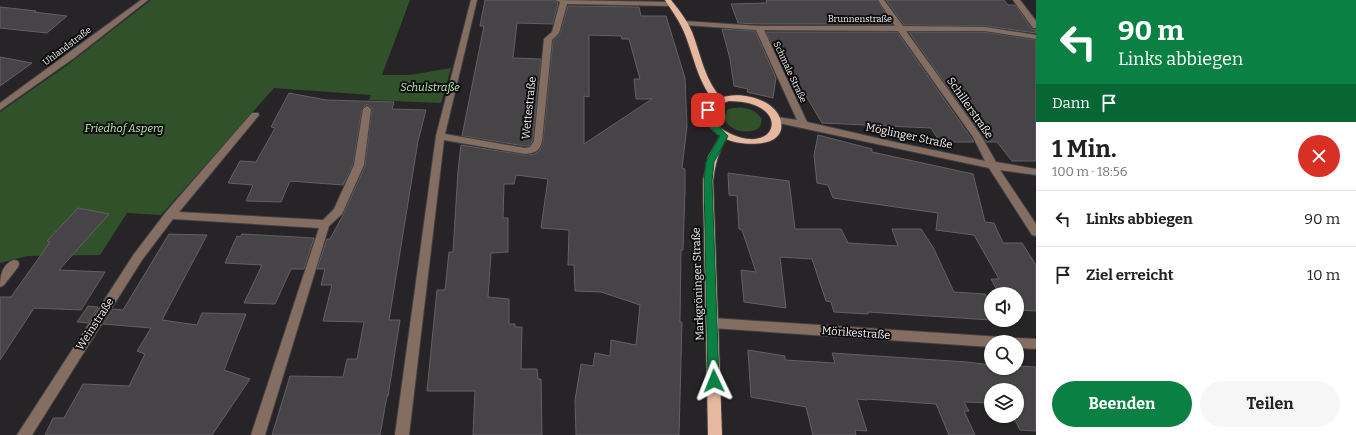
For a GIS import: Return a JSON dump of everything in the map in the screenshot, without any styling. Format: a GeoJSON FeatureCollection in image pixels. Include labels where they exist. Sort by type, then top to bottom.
{"type":"FeatureCollection","features":[{"type":"Feature","properties":{"kind":"main road"},"geometry":{"type":"LineString","coordinates":[[669,2],[684,23],[703,78],[710,91],[718,100]]}},
{"type":"Feature","properties":{"kind":"main road"},"geometry":{"type":"LineString","coordinates":[[740,98],[752,100],[763,105],[772,112],[777,120],[778,128],[773,136],[764,141],[744,142],[724,136],[710,123],[708,110],[712,104],[718,100],[740,98]]}},
{"type":"Feature","properties":{"kind":"main road","name":"Markgröninger Straße"},"geometry":{"type":"LineString","coordinates":[[715,435],[708,181],[710,162],[724,136]]}},
{"type":"Feature","properties":{"kind":"street"},"geometry":{"type":"LineString","coordinates":[[131,0],[144,1]]}},
{"type":"Feature","properties":{"kind":"street"},"geometry":{"type":"LineString","coordinates":[[402,435],[440,136],[474,0]]}},
{"type":"Feature","properties":{"kind":"street","name":"Schillerstraße"},"geometry":{"type":"LineString","coordinates":[[881,0],[933,76],[978,136],[993,166],[1036,232]]}},
{"type":"Feature","properties":{"kind":"street"},"geometry":{"type":"LineString","coordinates":[[1016,0],[1036,26]]}},
{"type":"Feature","properties":{"kind":"street","name":"Uhlandstraße"},"geometry":{"type":"LineString","coordinates":[[0,107],[144,1]]}},
{"type":"Feature","properties":{"kind":"street","name":"Wettestraße"},"geometry":{"type":"LineString","coordinates":[[440,136],[525,151],[533,150],[537,146],[538,141],[548,39],[556,33],[566,1],[669,2]]}},
{"type":"Feature","properties":{"kind":"street","name":"Brunnenstraße"},"geometry":{"type":"LineString","coordinates":[[684,23],[758,28],[985,29],[1036,37]]}},
{"type":"Feature","properties":{"kind":"street","name":"Schmale Straße"},"geometry":{"type":"LineString","coordinates":[[758,28],[802,124]]}},
{"type":"Feature","properties":{"kind":"street"},"geometry":{"type":"LineString","coordinates":[[258,435],[325,224],[338,211],[359,165],[367,109]]}},
{"type":"Feature","properties":{"kind":"street","name":"Weinstraße"},"geometry":{"type":"LineString","coordinates":[[24,435],[138,257],[170,215],[255,115]]}},
{"type":"Feature","properties":{"kind":"street","name":"Möglinger Straße"},"geometry":{"type":"LineString","coordinates":[[777,120],[802,124],[868,140],[993,166],[1036,172]]}},
{"type":"Feature","properties":{"kind":"street"},"geometry":{"type":"LineString","coordinates":[[170,215],[325,224]]}},
{"type":"Feature","properties":{"kind":"street"},"geometry":{"type":"LineString","coordinates":[[0,282],[14,264]]}},
{"type":"Feature","properties":{"kind":"street","name":"Mörikestraße"},"geometry":{"type":"LineString","coordinates":[[712,323],[984,341]]}},
{"type":"Feature","properties":{"kind":"street"},"geometry":{"type":"LineString","coordinates":[[1024,343],[1036,344]]}},
{"type":"Feature","properties":{"kind":"green space","name":"Friedhof Asperg"},"geometry":{"type":"Polygon","coordinates":[[[151,0],[410,0],[382,75],[410,75],[451,68],[441,103],[369,100],[371,95],[274,88],[161,215],[127,213],[100,255],[27,256],[0,263],[0,112],[66,66],[151,0]]]}},
{"type":"Feature","properties":{"kind":"green space"},"geometry":{"type":"Polygon","coordinates":[[[741,107],[756,113],[762,119],[760,127],[750,131],[733,128],[726,121],[724,116],[728,109],[741,107]]]}},
{"type":"Feature","properties":{"kind":"building"},"geometry":{"type":"Polygon","coordinates":[[[485,0],[554,0],[558,3],[553,24],[517,23],[513,58],[541,59],[533,140],[529,146],[462,136],[484,26],[480,26],[485,0]]]}},
{"type":"Feature","properties":{"kind":"building"},"geometry":{"type":"Polygon","coordinates":[[[766,0],[877,0],[892,24],[738,23],[731,4],[767,3],[766,0]]]}},
{"type":"Feature","properties":{"kind":"building"},"geometry":{"type":"Polygon","coordinates":[[[886,0],[1004,0],[1008,5],[1015,5],[1032,29],[1036,30],[1036,33],[985,26],[904,25],[886,0]]]}},
{"type":"Feature","properties":{"kind":"building"},"geometry":{"type":"Polygon","coordinates":[[[568,6],[639,7],[641,16],[666,16],[685,78],[687,126],[682,168],[685,169],[685,189],[683,250],[681,250],[680,322],[682,322],[679,435],[576,435],[575,400],[581,364],[593,366],[595,353],[610,356],[611,340],[636,345],[640,305],[601,292],[575,291],[574,265],[568,265],[569,230],[541,228],[548,179],[516,175],[514,184],[504,184],[503,218],[508,218],[508,252],[491,253],[488,297],[509,299],[509,324],[515,324],[515,327],[522,327],[521,369],[537,369],[538,379],[541,379],[542,435],[473,435],[475,391],[427,391],[437,290],[445,290],[449,252],[453,252],[461,145],[525,155],[535,154],[540,150],[543,141],[553,41],[560,33],[568,6]],[[589,35],[589,97],[584,96],[584,144],[652,99],[636,99],[634,79],[640,79],[629,39],[622,39],[621,36],[589,35]]]}},
{"type":"Feature","properties":{"kind":"building"},"geometry":{"type":"Polygon","coordinates":[[[0,7],[67,16],[47,33],[0,28],[0,7]]]}},
{"type":"Feature","properties":{"kind":"building"},"geometry":{"type":"Polygon","coordinates":[[[722,29],[755,31],[776,78],[773,98],[747,92],[748,89],[734,86],[730,59],[722,29]]]}},
{"type":"Feature","properties":{"kind":"building"},"geometry":{"type":"Polygon","coordinates":[[[766,32],[897,32],[974,142],[940,142],[931,128],[822,123],[805,94],[799,94],[782,65],[766,32]]]}},
{"type":"Feature","properties":{"kind":"building"},"geometry":{"type":"Polygon","coordinates":[[[909,32],[985,32],[1036,40],[1036,161],[1012,161],[997,142],[986,142],[909,32]]]}},
{"type":"Feature","properties":{"kind":"building"},"geometry":{"type":"Polygon","coordinates":[[[0,57],[32,63],[0,86],[0,57]]]}},
{"type":"Feature","properties":{"kind":"building"},"geometry":{"type":"Polygon","coordinates":[[[289,93],[326,100],[394,102],[392,109],[426,110],[418,141],[389,320],[400,320],[380,435],[272,435],[290,376],[343,377],[347,359],[357,359],[364,322],[323,321],[332,285],[321,285],[325,269],[317,269],[327,239],[330,239],[343,215],[365,166],[372,108],[367,104],[362,109],[353,165],[343,185],[290,181],[281,202],[246,201],[253,185],[228,183],[240,161],[256,162],[275,128],[271,127],[289,93]]]}},
{"type":"Feature","properties":{"kind":"building"},"geometry":{"type":"Polygon","coordinates":[[[818,135],[872,149],[872,152],[973,174],[985,222],[994,223],[1003,243],[1022,243],[1036,265],[1036,311],[1024,310],[1024,287],[995,287],[991,279],[999,279],[974,235],[936,230],[938,213],[833,198],[828,185],[817,183],[814,155],[818,135]]]}},
{"type":"Feature","properties":{"kind":"building"},"geometry":{"type":"Polygon","coordinates":[[[728,173],[789,181],[795,229],[841,229],[848,243],[898,246],[892,229],[921,229],[933,247],[954,292],[984,294],[984,320],[868,312],[868,314],[834,312],[831,302],[826,301],[812,259],[780,257],[786,308],[744,302],[741,270],[756,272],[742,230],[739,229],[737,196],[729,195],[728,173]]]}},
{"type":"Feature","properties":{"kind":"building"},"geometry":{"type":"Polygon","coordinates":[[[78,208],[109,214],[59,270],[105,272],[81,310],[34,308],[0,360],[0,297],[11,297],[50,242],[47,241],[78,208]]]}},
{"type":"Feature","properties":{"kind":"building"},"geometry":{"type":"Polygon","coordinates":[[[169,234],[207,235],[162,320],[197,325],[202,313],[246,314],[224,370],[250,379],[212,435],[45,435],[53,418],[64,418],[83,384],[129,386],[145,354],[137,351],[151,328],[103,324],[113,309],[123,310],[169,234]]]}},
{"type":"Feature","properties":{"kind":"building"},"geometry":{"type":"Polygon","coordinates":[[[242,234],[314,238],[304,269],[291,269],[275,304],[244,303],[262,265],[225,263],[237,236],[240,237],[242,234]]]}},
{"type":"Feature","properties":{"kind":"building"},"geometry":{"type":"Polygon","coordinates":[[[88,306],[98,307],[88,323],[77,322],[88,306]]]}},
{"type":"Feature","properties":{"kind":"building"},"geometry":{"type":"Polygon","coordinates":[[[748,350],[785,356],[785,360],[835,363],[832,353],[967,362],[984,364],[984,375],[1024,375],[1024,366],[1036,367],[1036,431],[1020,430],[1016,423],[1024,423],[1024,383],[984,383],[984,403],[964,402],[969,411],[964,411],[975,435],[949,435],[936,404],[857,399],[867,431],[855,430],[856,435],[813,435],[806,407],[751,397],[748,350]]]}},
{"type":"Feature","properties":{"kind":"route"},"geometry":{"type":"LineString","coordinates":[[708,110],[710,123],[724,136],[710,162],[708,181],[714,381]]}},
{"type":"Feature","properties":{"kind":"park label","name":"Schulstraße"},"geometry":{"type":"Point","coordinates":[430,87]}}]}
